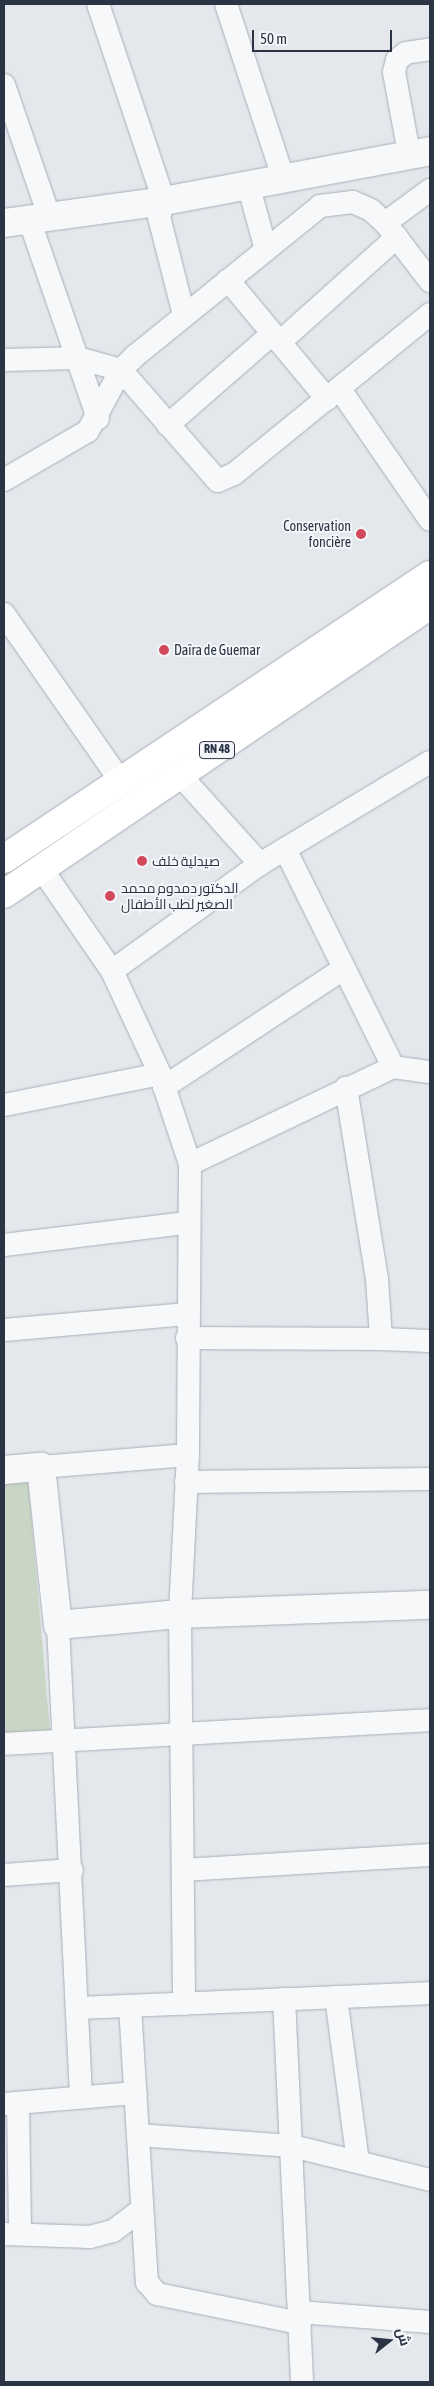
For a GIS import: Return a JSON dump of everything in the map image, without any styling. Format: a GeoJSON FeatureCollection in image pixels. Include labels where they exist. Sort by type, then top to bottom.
{"type":"FeatureCollection","features":[{"type":"Feature","properties":{"kind":"highway","name":"RN 48"},"geometry":{"type":"LineString","coordinates":[[4,894],[180,775],[213,737],[430,575]]}},
{"type":"Feature","properties":{"kind":"highway","name":"RN 48"},"geometry":{"type":"LineString","coordinates":[[4,859],[122,783],[213,737],[430,605]]}},
{"type":"Feature","properties":{"kind":"street"},"geometry":{"type":"LineString","coordinates":[[98,4],[164,201],[159,216],[184,314]]}},
{"type":"Feature","properties":{"kind":"street"},"geometry":{"type":"LineString","coordinates":[[226,4],[283,177]]}},
{"type":"Feature","properties":{"kind":"street"},"geometry":{"type":"LineString","coordinates":[[27,219],[164,201],[420,152],[394,72],[397,60],[406,53],[430,48]]}},
{"type":"Feature","properties":{"kind":"street"},"geometry":{"type":"LineString","coordinates":[[4,85],[27,219],[98,418]]}},
{"type":"Feature","properties":{"kind":"street"},"geometry":{"type":"LineString","coordinates":[[248,184],[266,250]]}},
{"type":"Feature","properties":{"kind":"street"},"geometry":{"type":"LineString","coordinates":[[168,425],[276,338],[391,230],[430,190]]}},
{"type":"Feature","properties":{"kind":"street"},"geometry":{"type":"LineString","coordinates":[[4,480],[74,442],[98,418],[121,370],[184,314],[320,206],[340,201],[362,205],[391,230],[430,281]]}},
{"type":"Feature","properties":{"kind":"street"},"geometry":{"type":"LineString","coordinates":[[228,280],[276,338],[333,394],[430,520]]}},
{"type":"Feature","properties":{"kind":"street"},"geometry":{"type":"LineString","coordinates":[[4,360],[78,358],[121,370],[215,480],[222,480],[333,394],[430,314]]}},
{"type":"Feature","properties":{"kind":"street"},"geometry":{"type":"LineString","coordinates":[[4,614],[122,783]]}},
{"type":"Feature","properties":{"kind":"street"},"geometry":{"type":"LineString","coordinates":[[112,971],[260,864],[430,762]]}},
{"type":"Feature","properties":{"kind":"street"},"geometry":{"type":"LineString","coordinates":[[180,775],[260,864]]}},
{"type":"Feature","properties":{"kind":"street"},"geometry":{"type":"LineString","coordinates":[[285,849],[393,1067]]}},
{"type":"Feature","properties":{"kind":"street"},"geometry":{"type":"LineString","coordinates":[[41,868],[112,971],[162,1080],[190,1164],[187,1223],[188,1455],[180,1614],[183,1731],[184,2004]]}},
{"type":"Feature","properties":{"kind":"street"},"geometry":{"type":"LineString","coordinates":[[4,1105],[162,1080],[343,969]]}},
{"type":"Feature","properties":{"kind":"street"},"geometry":{"type":"LineString","coordinates":[[190,1164],[346,1087],[393,1067],[430,1072]]}},
{"type":"Feature","properties":{"kind":"street"},"geometry":{"type":"LineString","coordinates":[[346,1087],[377,1279],[381,1339]]}},
{"type":"Feature","properties":{"kind":"street"},"geometry":{"type":"LineString","coordinates":[[4,1245],[187,1223]]}},
{"type":"Feature","properties":{"kind":"street"},"geometry":{"type":"LineString","coordinates":[[4,1330],[188,1314]]}},
{"type":"Feature","properties":{"kind":"street"},"geometry":{"type":"LineString","coordinates":[[188,1338],[430,1341]]}},
{"type":"Feature","properties":{"kind":"street"},"geometry":{"type":"LineString","coordinates":[[4,1470],[188,1455]]}},
{"type":"Feature","properties":{"kind":"street"},"geometry":{"type":"LineString","coordinates":[[41,1466],[58,1625],[62,1740],[72,1870],[82,2096]]}},
{"type":"Feature","properties":{"kind":"street"},"geometry":{"type":"LineString","coordinates":[[186,1482],[430,1480]]}},
{"type":"Feature","properties":{"kind":"street"},"geometry":{"type":"LineString","coordinates":[[58,1625],[180,1614],[430,1605]]}},
{"type":"Feature","properties":{"kind":"street"},"geometry":{"type":"LineString","coordinates":[[4,1744],[183,1731],[430,1720]]}},
{"type":"Feature","properties":{"kind":"street"},"geometry":{"type":"LineString","coordinates":[[183,1870],[430,1855]]}},
{"type":"Feature","properties":{"kind":"street"},"geometry":{"type":"LineString","coordinates":[[4,1875],[72,1870]]}},
{"type":"Feature","properties":{"kind":"street"},"geometry":{"type":"LineString","coordinates":[[78,2008],[430,1993]]}},
{"type":"Feature","properties":{"kind":"street"},"geometry":{"type":"LineString","coordinates":[[336,1997],[358,2162]]}},
{"type":"Feature","properties":{"kind":"street"},"geometry":{"type":"LineString","coordinates":[[284,1999],[302,2382]]}},
{"type":"Feature","properties":{"kind":"street"},"geometry":{"type":"LineString","coordinates":[[130,2006],[145,2278],[152,2291],[300,2317],[430,2322]]}},
{"type":"Feature","properties":{"kind":"street"},"geometry":{"type":"LineString","coordinates":[[136,2093],[11,2103],[12,2234],[100,2235],[141,2210]]}},
{"type":"Feature","properties":{"kind":"street"},"geometry":{"type":"LineString","coordinates":[[138,2135],[292,2146],[430,2180]]}},
{"type":"Feature","properties":{"kind":"green space"},"geometry":{"type":"Polygon","coordinates":[[[28,1479],[50,1731],[4,1735],[4,1481],[28,1479]]]}},
{"type":"Feature","properties":{"kind":"place","name":"Conservation foncière"},"geometry":{"type":"Point","coordinates":[361,534]}},
{"type":"Feature","properties":{"kind":"place","name":"Daïra de Guemar"},"geometry":{"type":"Point","coordinates":[164,650]}},
{"type":"Feature","properties":{"kind":"place","name":"صيدلية خلف"},"geometry":{"type":"Point","coordinates":[142,861]}},
{"type":"Feature","properties":{"kind":"place","name":"الدكتور دمدوم محمد الصغير لطب الأطفال"},"geometry":{"type":"Point","coordinates":[110,896]}}]}
